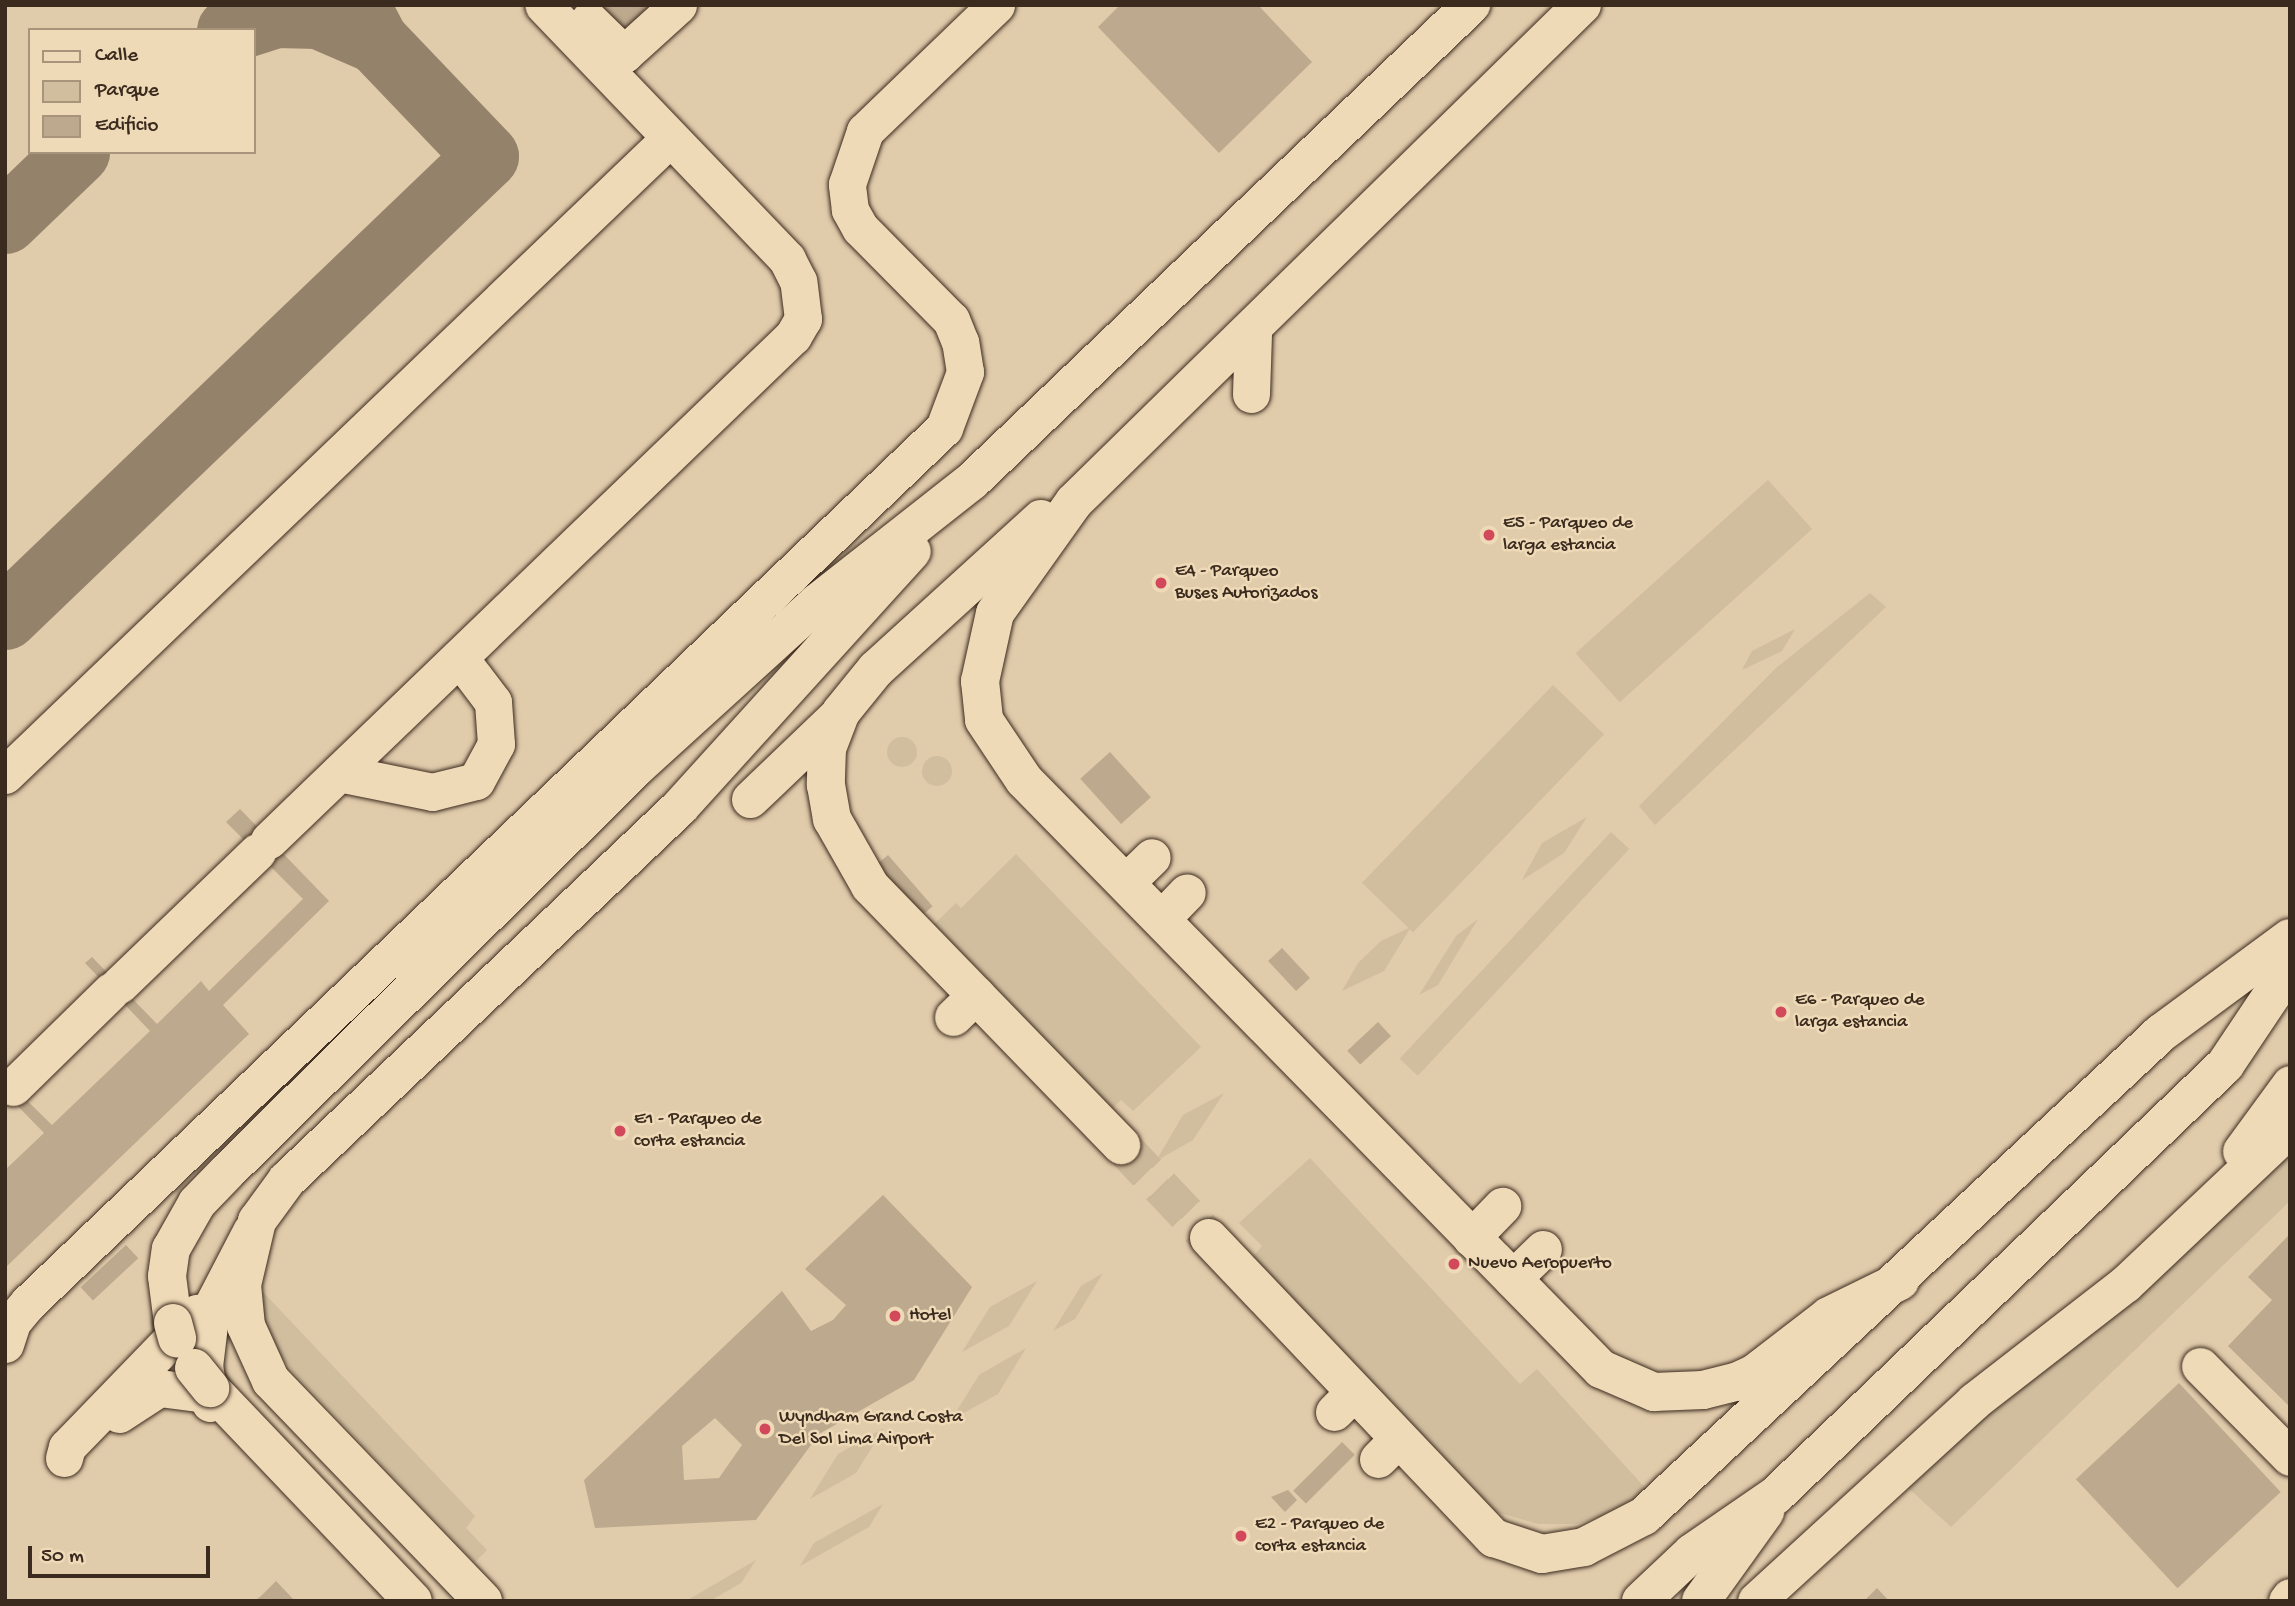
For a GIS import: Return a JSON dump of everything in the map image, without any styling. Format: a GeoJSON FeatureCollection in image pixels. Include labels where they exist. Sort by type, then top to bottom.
{"type":"FeatureCollection","features":[{"type":"Feature","properties":{"kind":"main road"},"geometry":{"type":"LineString","coordinates":[[483,1601],[271,1381],[246,1326],[243,1298],[244,1258],[257,1221],[287,1180],[680,807],[972,481],[1471,5]]}},
{"type":"Feature","properties":{"kind":"main road"},"geometry":{"type":"LineString","coordinates":[[1582,5],[1252,333],[1074,502],[1057,532],[1006,591],[984,646],[980,681],[984,720],[1025,762],[1125,883],[1601,1369],[1654,1392],[1703,1390],[1755,1373],[1829,1316],[1900,1281]]}},
{"type":"Feature","properties":{"kind":"main road"},"geometry":{"type":"LineString","coordinates":[[413,1601],[211,1388],[177,1338],[168,1298],[171,1249],[197,1203],[638,766],[817,603],[972,481]]}},
{"type":"Feature","properties":{"kind":"main road"},"geometry":{"type":"LineString","coordinates":[[1074,502],[1035,521],[876,668],[841,712],[827,748],[826,785],[832,819],[848,855],[964,1006],[1121,1145]]}},
{"type":"Feature","properties":{"kind":"main road"},"geometry":{"type":"LineString","coordinates":[[1209,1238],[1344,1402],[1388,1449],[1494,1538],[1542,1554],[1584,1547],[1644,1516],[1900,1281],[2161,1033],[2290,938]]}},
{"type":"Feature","properties":{"kind":"main road"},"geometry":{"type":"LineString","coordinates":[[1641,1601],[1692,1553],[1776,1495],[2225,1065],[2290,968]]}},
{"type":"Feature","properties":{"kind":"main road"},"geometry":{"type":"LineString","coordinates":[[1701,1601],[1776,1495]]}},
{"type":"Feature","properties":{"kind":"lane"},"geometry":{"type":"LineString","coordinates":[[8,1091],[793,336],[803,320],[798,281],[786,259],[543,5]]}},
{"type":"Feature","properties":{"kind":"lane"},"geometry":{"type":"LineString","coordinates":[[575,5],[624,54],[678,5]]}},
{"type":"Feature","properties":{"kind":"lane"},"geometry":{"type":"LineString","coordinates":[[5,1344],[12,1322],[29,1303],[944,428],[965,372],[960,342],[951,320],[860,228],[850,210],[847,184],[864,131],[996,5]]}},
{"type":"Feature","properties":{"kind":"lane"},"geometry":{"type":"LineString","coordinates":[[5,775],[670,138]]}},
{"type":"Feature","properties":{"kind":"lane"},"geometry":{"type":"LineString","coordinates":[[1251,394],[1252,333]]}},
{"type":"Feature","properties":{"kind":"lane"},"geometry":{"type":"LineString","coordinates":[[339,773],[432,792],[476,781],[496,744],[494,712],[486,687],[459,657]]}},
{"type":"Feature","properties":{"kind":"lane"},"geometry":{"type":"LineString","coordinates":[[750,799],[841,712]]}},
{"type":"Feature","properties":{"kind":"lane"},"geometry":{"type":"LineString","coordinates":[[1125,883],[1152,857]]}},
{"type":"Feature","properties":{"kind":"lane"},"geometry":{"type":"LineString","coordinates":[[1161,919],[1187,892]]}},
{"type":"Feature","properties":{"kind":"lane"},"geometry":{"type":"LineString","coordinates":[[2189,1223],[2290,1084]]}},
{"type":"Feature","properties":{"kind":"lane"},"geometry":{"type":"LineString","coordinates":[[1756,1601],[1974,1401],[2125,1284],[2290,1128]]}},
{"type":"Feature","properties":{"kind":"lane"},"geometry":{"type":"LineString","coordinates":[[1471,1238],[1503,1206]]}},
{"type":"Feature","properties":{"kind":"lane"},"geometry":{"type":"LineString","coordinates":[[206,1394],[176,1388],[144,1394],[74,1453],[67,1447],[187,1325],[219,1284],[257,1221]]}},
{"type":"Feature","properties":{"kind":"lane"},"geometry":{"type":"LineString","coordinates":[[1512,1279],[1543,1249]]}},
{"type":"Feature","properties":{"kind":"lane"},"geometry":{"type":"LineString","coordinates":[[219,1284],[207,1334],[206,1394],[223,1423],[395,1601]]}},
{"type":"Feature","properties":{"kind":"lane"},"geometry":{"type":"LineString","coordinates":[[2200,1366],[2290,1457]]}},
{"type":"Feature","properties":{"kind":"lane"},"geometry":{"type":"LineString","coordinates":[[2287,1601],[2290,1597]]}},
{"type":"Feature","properties":{"kind":"shaded area"},"geometry":{"type":"Polygon","coordinates":[[[5,5],[2290,5],[2290,1601],[5,1601],[5,5]]]}},
{"type":"Feature","properties":{"kind":"green space"},"geometry":{"type":"Polygon","coordinates":[[[1768,480],[1812,529],[1620,702],[1576,653],[1768,480]]]}},
{"type":"Feature","properties":{"kind":"green space"},"geometry":{"type":"Polygon","coordinates":[[[1870,593],[1886,607],[1655,825],[1639,806],[1776,668],[1870,593]]]}},
{"type":"Feature","properties":{"kind":"green space"},"geometry":{"type":"Polygon","coordinates":[[[1795,629],[1782,651],[1742,670],[1752,651],[1795,629]]]}},
{"type":"Feature","properties":{"kind":"green space"},"geometry":{"type":"Polygon","coordinates":[[[1553,685],[1604,734],[1413,932],[1362,883],[1553,685]]]}},
{"type":"Feature","properties":{"kind":"green space"},"geometry":{"type":"Polygon","coordinates":[[[902,737],[908,738],[916,746],[916,758],[908,766],[902,767],[896,766],[888,758],[887,752],[888,746],[896,738],[902,737]]]}},
{"type":"Feature","properties":{"kind":"green space"},"geometry":{"type":"Polygon","coordinates":[[[937,756],[943,757],[951,765],[951,777],[943,785],[937,786],[931,785],[923,777],[922,771],[923,765],[931,757],[937,756]]]}},
{"type":"Feature","properties":{"kind":"green space"},"geometry":{"type":"Polygon","coordinates":[[[1587,817],[1564,853],[1522,880],[1542,843],[1587,817]]]}},
{"type":"Feature","properties":{"kind":"green space"},"geometry":{"type":"Polygon","coordinates":[[[1611,832],[1629,849],[1418,1076],[1400,1059],[1611,832]]]}},
{"type":"Feature","properties":{"kind":"green space"},"geometry":{"type":"Polygon","coordinates":[[[1016,854],[1201,1047],[1133,1111],[1121,1100],[1108,1113],[929,929],[956,903],[961,908],[1016,854]]]}},
{"type":"Feature","properties":{"kind":"green space"},"geometry":{"type":"Polygon","coordinates":[[[1478,919],[1438,985],[1419,995],[1456,936],[1478,919]]]}},
{"type":"Feature","properties":{"kind":"green space"},"geometry":{"type":"Polygon","coordinates":[[[1411,927],[1384,971],[1342,991],[1358,963],[1381,941],[1411,927]]]}},
{"type":"Feature","properties":{"kind":"green space"},"geometry":{"type":"Polygon","coordinates":[[[1224,1093],[1193,1140],[1156,1161],[1183,1115],[1224,1093]]]}},
{"type":"Feature","properties":{"kind":"green space"},"geometry":{"type":"Polygon","coordinates":[[[2290,1152],[2290,1201],[1951,1527],[1907,1487],[1921,1468],[2290,1152]]]}},
{"type":"Feature","properties":{"kind":"green space"},"geometry":{"type":"Polygon","coordinates":[[[1310,1158],[1520,1384],[1537,1369],[1648,1491],[1615,1513],[1576,1524],[1538,1524],[1493,1511],[1248,1262],[1262,1246],[1239,1223],[1310,1158]]]}},
{"type":"Feature","properties":{"kind":"green space"},"geometry":{"type":"Polygon","coordinates":[[[1103,1273],[1075,1319],[1053,1331],[1081,1286],[1103,1273]]]}},
{"type":"Feature","properties":{"kind":"green space"},"geometry":{"type":"Polygon","coordinates":[[[1037,1281],[1009,1326],[962,1352],[990,1307],[1037,1281]]]}},
{"type":"Feature","properties":{"kind":"green space"},"geometry":{"type":"Polygon","coordinates":[[[262,1291],[475,1516],[466,1528],[487,1550],[475,1562],[293,1372],[273,1344],[254,1294],[262,1291]]]}},
{"type":"Feature","properties":{"kind":"green space"},"geometry":{"type":"Polygon","coordinates":[[[1026,1348],[998,1394],[951,1420],[979,1375],[1026,1348]]]}},
{"type":"Feature","properties":{"kind":"green space"},"geometry":{"type":"Polygon","coordinates":[[[884,1428],[856,1473],[810,1499],[838,1454],[884,1428]]]}},
{"type":"Feature","properties":{"kind":"green space"},"geometry":{"type":"Polygon","coordinates":[[[883,1504],[869,1527],[800,1566],[814,1543],[883,1504]]]}},
{"type":"Feature","properties":{"kind":"green space"},"geometry":{"type":"Polygon","coordinates":[[[756,1560],[741,1583],[710,1601],[686,1601],[756,1560]]]}},
{"type":"Feature","properties":{"kind":"building"},"geometry":{"type":"Polygon","coordinates":[[[592,5],[659,5],[624,39],[592,5]]]}},
{"type":"Feature","properties":{"kind":"building"},"geometry":{"type":"Polygon","coordinates":[[[1120,5],[1258,5],[1312,62],[1219,153],[1098,27],[1120,5]]]}},
{"type":"Feature","properties":{"kind":"building"},"geometry":{"type":"Polygon","coordinates":[[[1110,752],[1151,797],[1121,824],[1080,779],[1110,752]]]}},
{"type":"Feature","properties":{"kind":"building"},"geometry":{"type":"Polygon","coordinates":[[[240,809],[329,901],[223,1005],[249,1034],[5,1268],[5,1170],[44,1133],[5,1093],[5,1079],[52,1125],[150,1031],[85,963],[92,957],[157,1024],[201,981],[209,991],[303,899],[226,822],[240,809]]]}},
{"type":"Feature","properties":{"kind":"building"},"geometry":{"type":"Polygon","coordinates":[[[888,855],[933,906],[921,916],[877,865],[888,855]]]}},
{"type":"Feature","properties":{"kind":"building"},"geometry":{"type":"Polygon","coordinates":[[[1282,948],[1310,978],[1296,991],[1268,961],[1282,948]]]}},
{"type":"Feature","properties":{"kind":"building"},"geometry":{"type":"Polygon","coordinates":[[[1378,1022],[1391,1036],[1360,1065],[1347,1051],[1378,1022]]]}},
{"type":"Feature","properties":{"kind":"building"},"geometry":{"type":"Polygon","coordinates":[[[883,1195],[972,1287],[914,1380],[819,1434],[756,1520],[595,1528],[584,1480],[782,1291],[811,1331],[833,1320],[846,1305],[805,1269],[883,1195]],[[715,1418],[682,1446],[684,1480],[719,1478],[742,1445],[715,1418]]]}},
{"type":"Feature","properties":{"kind":"building"},"geometry":{"type":"Polygon","coordinates":[[[2290,1234],[2290,1407],[2228,1346],[2272,1300],[2248,1277],[2290,1234]]]}},
{"type":"Feature","properties":{"kind":"building"},"geometry":{"type":"Polygon","coordinates":[[[126,1245],[138,1258],[93,1300],[81,1287],[126,1245]]]}},
{"type":"Feature","properties":{"kind":"building"},"geometry":{"type":"Polygon","coordinates":[[[2179,1383],[2281,1492],[2177,1588],[2076,1479],[2179,1383]]]}},
{"type":"Feature","properties":{"kind":"building"},"geometry":{"type":"Polygon","coordinates":[[[1342,1442],[1355,1455],[1306,1504],[1293,1491],[1342,1442]]]}},
{"type":"Feature","properties":{"kind":"building"},"geometry":{"type":"Polygon","coordinates":[[[1288,1490],[1297,1500],[1285,1512],[1271,1497],[1288,1490]]]}},
{"type":"Feature","properties":{"kind":"building"},"geometry":{"type":"Polygon","coordinates":[[[276,1581],[295,1601],[255,1601],[262,1595],[276,1581]]]}},
{"type":"Feature","properties":{"kind":"building"},"geometry":{"type":"Polygon","coordinates":[[[1877,1588],[1889,1601],[1864,1601],[1877,1588]]]}},
{"type":"Feature","properties":{"kind":"taxiway"},"geometry":{"type":"LineString","coordinates":[[5,617],[486,156],[376,41],[357,5]]}},
{"type":"Feature","properties":{"kind":"taxiway"},"geometry":{"type":"LineString","coordinates":[[235,28],[276,15],[318,16],[376,41]]}},
{"type":"Feature","properties":{"kind":"taxiway"},"geometry":{"type":"LineString","coordinates":[[5,221],[75,154]]}},
{"type":"Feature","properties":{"kind":"tunnel"},"geometry":{"type":"LineString","coordinates":[[1121,1145],[1209,1238]]}},
{"type":"Feature","properties":{"kind":"place","name":"E5 - Parqueo de larga estancia"},"geometry":{"type":"Point","coordinates":[1489,535]}},
{"type":"Feature","properties":{"kind":"place","name":"E4 - Parqueo Buses Autorizados"},"geometry":{"type":"Point","coordinates":[1161,583]}},
{"type":"Feature","properties":{"kind":"place","name":"E6 - Parqueo de larga estancia"},"geometry":{"type":"Point","coordinates":[1781,1012]}},
{"type":"Feature","properties":{"kind":"place","name":"E1 - Parqueo de corta estancia"},"geometry":{"type":"Point","coordinates":[620,1131]}},
{"type":"Feature","properties":{"kind":"place","name":"Nuevo Aeropuerto"},"geometry":{"type":"Point","coordinates":[1454,1264]}},
{"type":"Feature","properties":{"kind":"place","name":"Hotel"},"geometry":{"type":"Point","coordinates":[895,1316]}},
{"type":"Feature","properties":{"kind":"place","name":"Wyndham Grand Costa Del Sol Lima Airport"},"geometry":{"type":"Point","coordinates":[765,1429]}},
{"type":"Feature","properties":{"kind":"place","name":"E2 - Parqueo de corta estancia"},"geometry":{"type":"Point","coordinates":[1241,1536]}}]}
